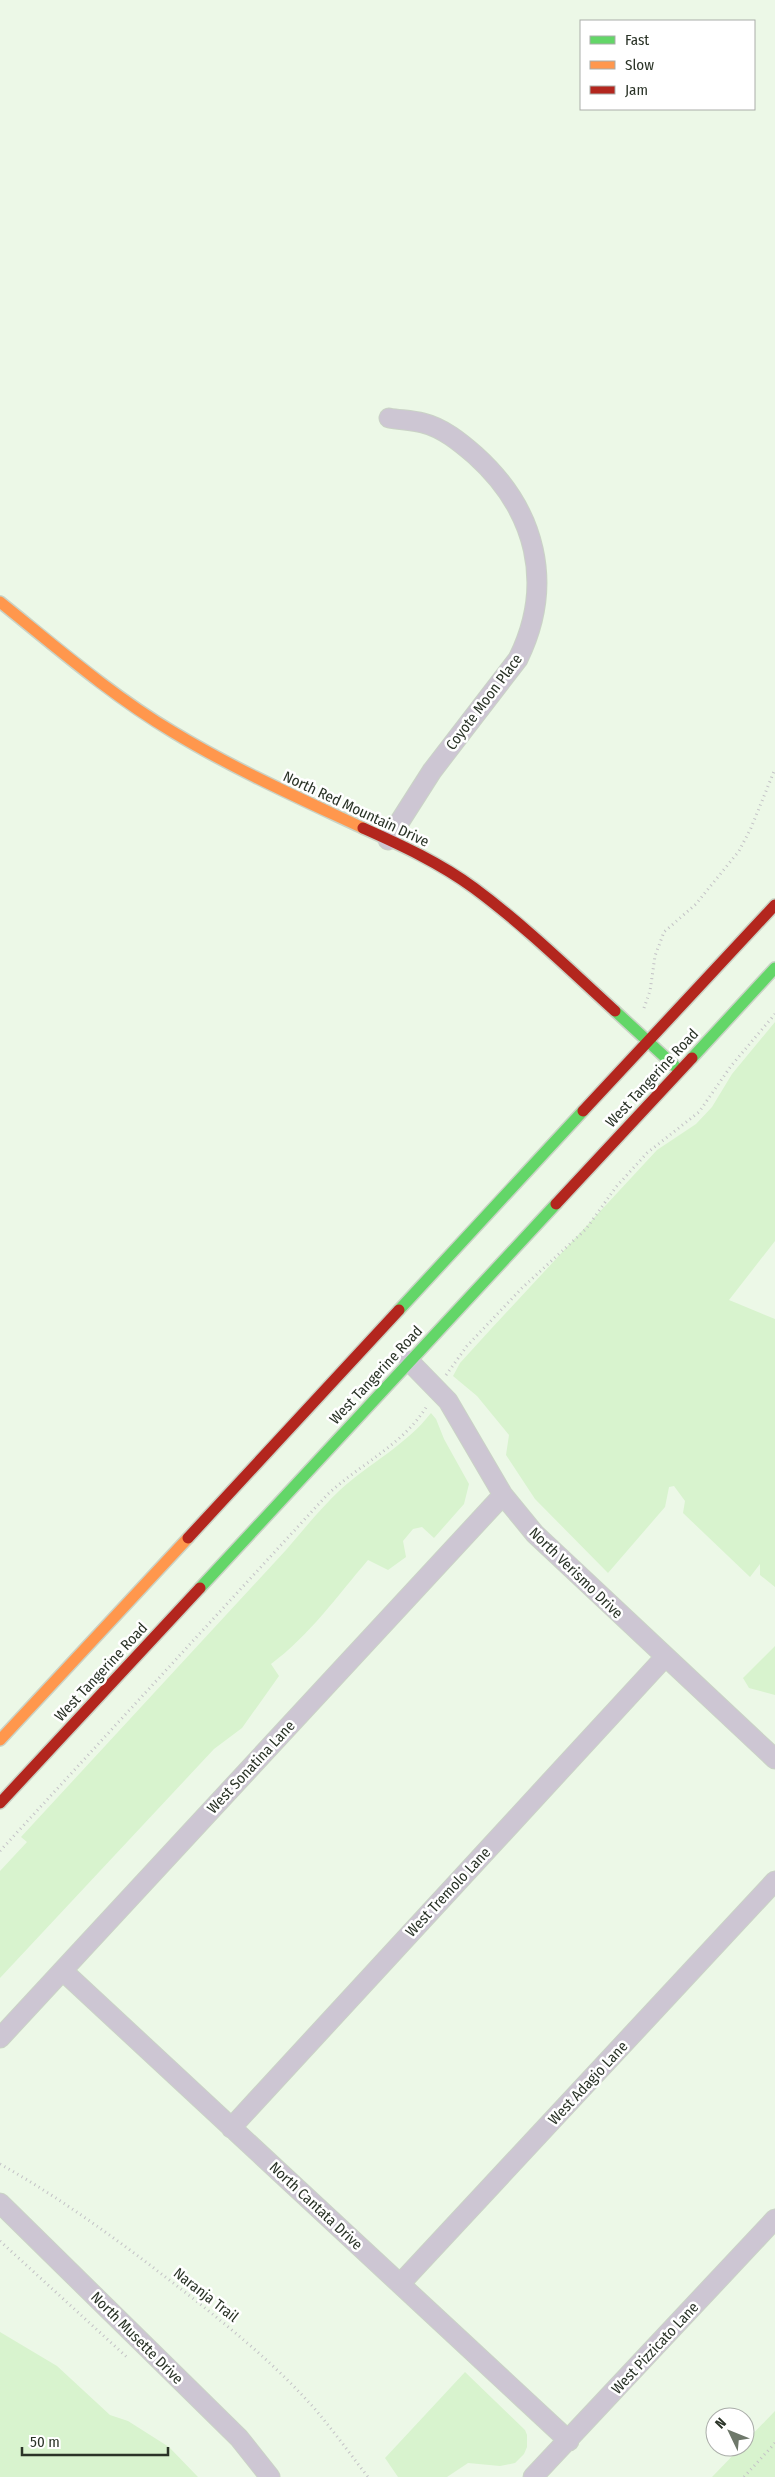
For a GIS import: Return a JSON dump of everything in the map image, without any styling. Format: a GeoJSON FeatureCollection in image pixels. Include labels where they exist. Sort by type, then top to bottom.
{"type":"FeatureCollection","features":[{"type":"Feature","properties":{"kind":"main road","name":"North Red Mountain Drive"},"geometry":{"type":"LineString","coordinates":[[0,602],[121,698],[173,732],[250,775],[432,861],[489,899],[530,933],[679,1070]]}},
{"type":"Feature","properties":{"kind":"main road","name":"West Tangerine Road"},"geometry":{"type":"LineString","coordinates":[[0,1740],[775,905]]}},
{"type":"Feature","properties":{"kind":"main road","name":"West Tangerine Road"},"geometry":{"type":"LineString","coordinates":[[0,1803],[775,968]]}},
{"type":"Feature","properties":{"kind":"street","name":"Coyote Moon Place"},"geometry":{"type":"LineString","coordinates":[[388,840],[432,771],[518,659],[527,641],[538,587],[536,556],[526,524],[512,496],[491,470],[446,432],[424,423],[389,418]]}},
{"type":"Feature","properties":{"kind":"street","name":"North Verismo Drive"},"geometry":{"type":"LineString","coordinates":[[409,1361],[448,1402],[503,1495],[525,1523],[559,1558],[775,1759]]}},
{"type":"Feature","properties":{"kind":"street","name":"West Sonatina Lane"},"geometry":{"type":"LineString","coordinates":[[0,2038],[503,1495]]}},
{"type":"Feature","properties":{"kind":"street","name":"West Tremolo Lane"},"geometry":{"type":"LineString","coordinates":[[232,2128],[665,1657]]}},
{"type":"Feature","properties":{"kind":"street","name":"West Adagio Lane"},"geometry":{"type":"LineString","coordinates":[[400,2284],[775,1881]]}},
{"type":"Feature","properties":{"kind":"street","name":"North Cantata Drive"},"geometry":{"type":"LineString","coordinates":[[63,1971],[569,2441]]}},
{"type":"Feature","properties":{"kind":"street","name":"North Musette Drive"},"geometry":{"type":"LineString","coordinates":[[0,2203],[239,2438],[270,2477]]}},
{"type":"Feature","properties":{"kind":"street","name":"West Pizzicato Lane"},"geometry":{"type":"LineString","coordinates":[[533,2477],[569,2441],[775,2219]]}},
{"type":"Feature","properties":{"kind":"path"},"geometry":{"type":"LineString","coordinates":[[634,1028],[648,999],[655,956],[661,938],[668,928],[683,918],[696,904],[738,851],[752,828],[775,769]]}},
{"type":"Feature","properties":{"kind":"path"},"geometry":{"type":"LineString","coordinates":[[446,1374],[467,1346],[522,1288],[586,1229],[616,1187],[647,1153],[699,1112],[731,1066],[775,1014]]}},
{"type":"Feature","properties":{"kind":"path"},"geometry":{"type":"LineString","coordinates":[[0,1851],[321,1502],[339,1484],[409,1432],[428,1404]]}},
{"type":"Feature","properties":{"kind":"path","name":"Naranja Trail"},"geometry":{"type":"LineString","coordinates":[[0,2164],[44,2189],[130,2249],[237,2333],[278,2370],[315,2409],[368,2477]]}},
{"type":"Feature","properties":{"kind":"path"},"geometry":{"type":"LineString","coordinates":[[0,2242],[131,2361]]}},
{"type":"Feature","properties":{"kind":"path"},"geometry":{"type":"LineString","coordinates":[[744,2477],[775,2442]]}},
{"type":"Feature","properties":{"kind":"green space"},"geometry":{"type":"Polygon","coordinates":[[[775,1022],[775,1241],[729,1300],[775,1319],[775,1587],[760,1575],[760,1564],[750,1577],[683,1513],[685,1501],[674,1486],[669,1487],[665,1507],[608,1573],[535,1499],[506,1455],[509,1435],[477,1396],[453,1376],[460,1363],[657,1150],[696,1124],[712,1107],[732,1074],[775,1022]]]}},
{"type":"Feature","properties":{"kind":"green space"},"geometry":{"type":"Polygon","coordinates":[[[431,1413],[436,1419],[444,1439],[469,1484],[464,1504],[434,1538],[422,1527],[413,1529],[403,1541],[406,1557],[388,1570],[368,1560],[298,1641],[271,1664],[279,1676],[242,1728],[214,1749],[0,1978],[0,1871],[27,1842],[21,1837],[333,1497],[351,1480],[410,1435],[431,1413]]]}},
{"type":"Feature","properties":{"kind":"green space"},"geometry":{"type":"Polygon","coordinates":[[[775,1646],[775,1695],[749,1688],[743,1678],[775,1646]]]}},
{"type":"Feature","properties":{"kind":"green space"},"geometry":{"type":"Polygon","coordinates":[[[0,2332],[57,2366],[110,2415],[128,2421],[169,2447],[198,2477],[0,2477],[0,2332]]]}},
{"type":"Feature","properties":{"kind":"green space"},"geometry":{"type":"Polygon","coordinates":[[[465,2372],[525,2430],[527,2447],[524,2454],[515,2463],[500,2466],[468,2463],[447,2477],[398,2477],[385,2458],[465,2372]]]}},
{"type":"Feature","properties":{"kind":"green space"},"geometry":{"type":"Polygon","coordinates":[[[775,2411],[775,2477],[712,2477],[731,2457],[755,2457],[755,2432],[775,2411]]]}},
{"type":"Feature","properties":{"kind":"traffic: fast"},"geometry":{"type":"LineString","coordinates":[[692,1058],[775,968]]}},
{"type":"Feature","properties":{"kind":"traffic: fast"},"geometry":{"type":"LineString","coordinates":[[615,1011],[679,1070]]}},
{"type":"Feature","properties":{"kind":"traffic: fast"},"geometry":{"type":"LineString","coordinates":[[399,1310],[583,1111]]}},
{"type":"Feature","properties":{"kind":"traffic: fast"},"geometry":{"type":"LineString","coordinates":[[200,1588],[556,1204]]}},
{"type":"Feature","properties":{"kind":"traffic: slow"},"geometry":{"type":"LineString","coordinates":[[0,602],[63,653],[150,718],[196,746],[243,771],[363,828]]}},
{"type":"Feature","properties":{"kind":"traffic: slow"},"geometry":{"type":"LineString","coordinates":[[0,1740],[188,1538]]}},
{"type":"Feature","properties":{"kind":"traffic: jam"},"geometry":{"type":"LineString","coordinates":[[363,828],[434,863],[474,888],[528,932],[615,1011]]}},
{"type":"Feature","properties":{"kind":"traffic: jam"},"geometry":{"type":"LineString","coordinates":[[583,1111],[775,905]]}},
{"type":"Feature","properties":{"kind":"traffic: jam"},"geometry":{"type":"LineString","coordinates":[[556,1204],[692,1058]]}},
{"type":"Feature","properties":{"kind":"traffic: jam"},"geometry":{"type":"LineString","coordinates":[[188,1538],[399,1310]]}},
{"type":"Feature","properties":{"kind":"traffic: jam"},"geometry":{"type":"LineString","coordinates":[[0,1803],[200,1588]]}}]}
